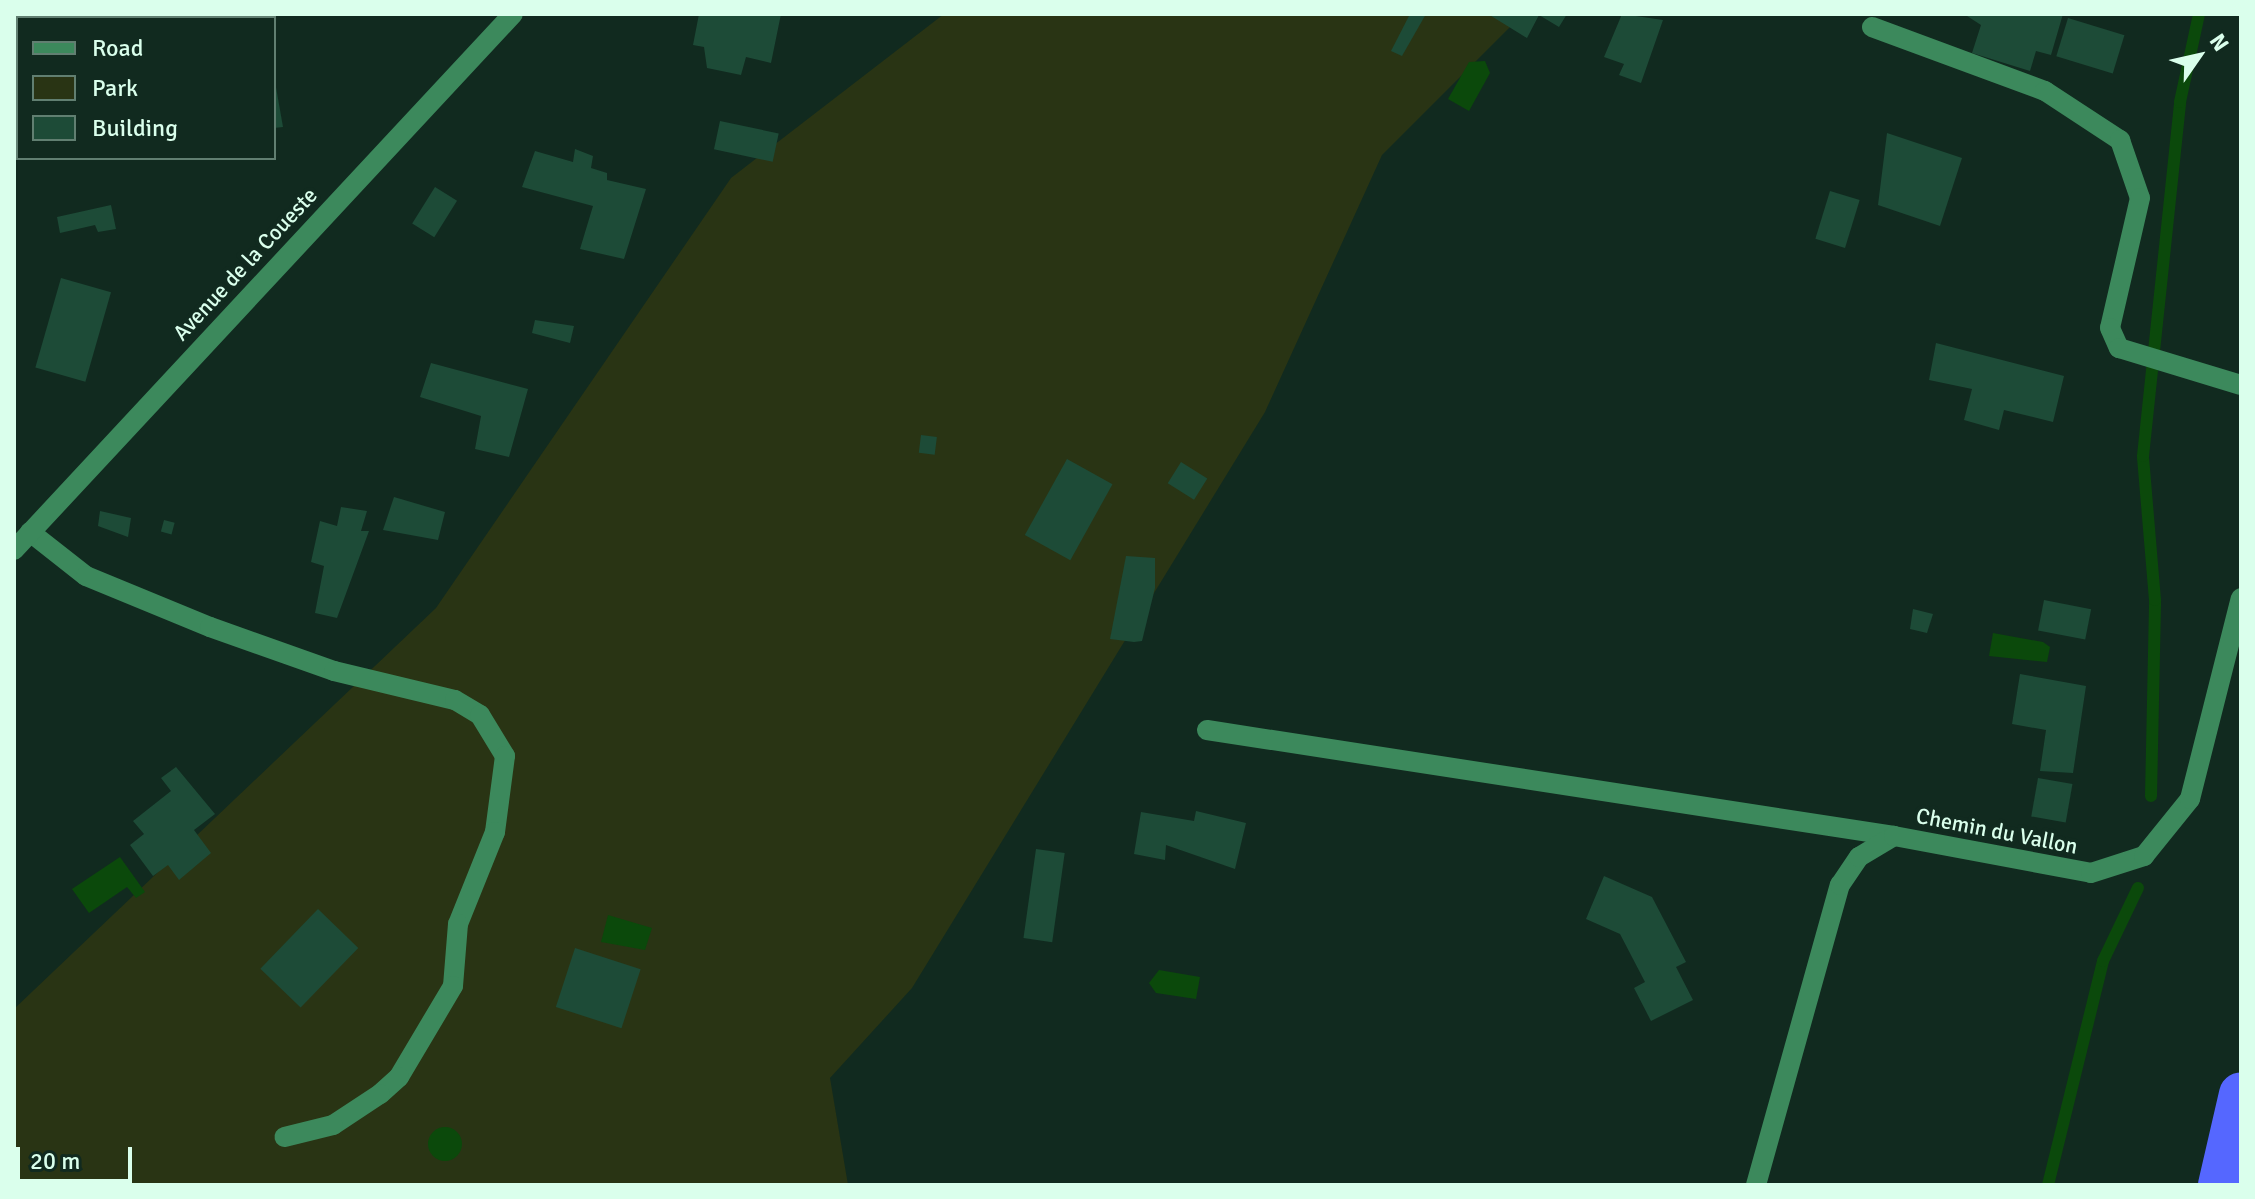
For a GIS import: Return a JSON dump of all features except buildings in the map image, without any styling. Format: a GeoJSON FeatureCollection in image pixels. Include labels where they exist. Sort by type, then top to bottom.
{"type":"FeatureCollection","features":[{"type":"Feature","properties":{"kind":"highway"},"geometry":{"type":"LineString","coordinates":[[2220,1185],[2241,1094]]}},
{"type":"Feature","properties":{"kind":"street","name":"Avenue de la Coueste"},"geometry":{"type":"LineString","coordinates":[[14,550],[513,14]]}},
{"type":"Feature","properties":{"kind":"street"},"geometry":{"type":"LineString","coordinates":[[1872,27],[2045,91],[2120,140],[2140,198],[2110,328],[2119,348],[2133,355],[2241,385]]}},
{"type":"Feature","properties":{"kind":"street"},"geometry":{"type":"LineString","coordinates":[[30,532],[86,576],[210,627],[334,671],[455,700],[480,715],[505,756],[495,832],[458,924],[453,986],[399,1077],[380,1094],[333,1125],[284,1137]]}},
{"type":"Feature","properties":{"kind":"street","name":"Chemin du Vallon"},"geometry":{"type":"LineString","coordinates":[[1756,1185],[1840,885],[1859,857],[1894,836],[2091,873],[2144,856],[2190,799],[2241,598]]}},
{"type":"Feature","properties":{"kind":"street"},"geometry":{"type":"LineString","coordinates":[[1207,730],[1894,836]]}},
{"type":"Feature","properties":{"kind":"green space"},"geometry":{"type":"Polygon","coordinates":[[[944,14],[1523,14],[1382,155],[1265,412],[912,988],[830,1078],[848,1185],[14,1185],[14,1009],[436,608],[731,178],[944,14]]]}},
{"type":"Feature","properties":{"kind":"shaded area"},"geometry":{"type":"Polygon","coordinates":[[[1485,61],[1490,73],[1469,111],[1448,99],[1469,62],[1485,61]]]}},
{"type":"Feature","properties":{"kind":"shaded area"},"geometry":{"type":"Polygon","coordinates":[[[1993,633],[2043,642],[2050,647],[2047,662],[1989,656],[1993,633]]]}},
{"type":"Feature","properties":{"kind":"shaded area"},"geometry":{"type":"Polygon","coordinates":[[[120,857],[145,892],[136,898],[127,887],[89,913],[72,889],[120,857]]]}},
{"type":"Feature","properties":{"kind":"shaded area"},"geometry":{"type":"Polygon","coordinates":[[[608,915],[652,928],[645,950],[601,942],[608,915]]]}},
{"type":"Feature","properties":{"kind":"shaded area"},"geometry":{"type":"Polygon","coordinates":[[[1159,970],[1200,977],[1196,999],[1156,993],[1149,983],[1159,970]]]}},
{"type":"Feature","properties":{"kind":"shaded area"},"geometry":{"type":"Polygon","coordinates":[[[445,1127],[457,1132],[462,1144],[457,1156],[445,1161],[433,1156],[428,1144],[433,1132],[445,1127]]]}},
{"type":"Feature","properties":{"kind":"waterway"},"geometry":{"type":"LineString","coordinates":[[2151,796],[2155,600],[2143,456],[2180,102],[2199,14]]}},
{"type":"Feature","properties":{"kind":"waterway"},"geometry":{"type":"LineString","coordinates":[[2048,1185],[2103,961],[2138,888]]}}]}
